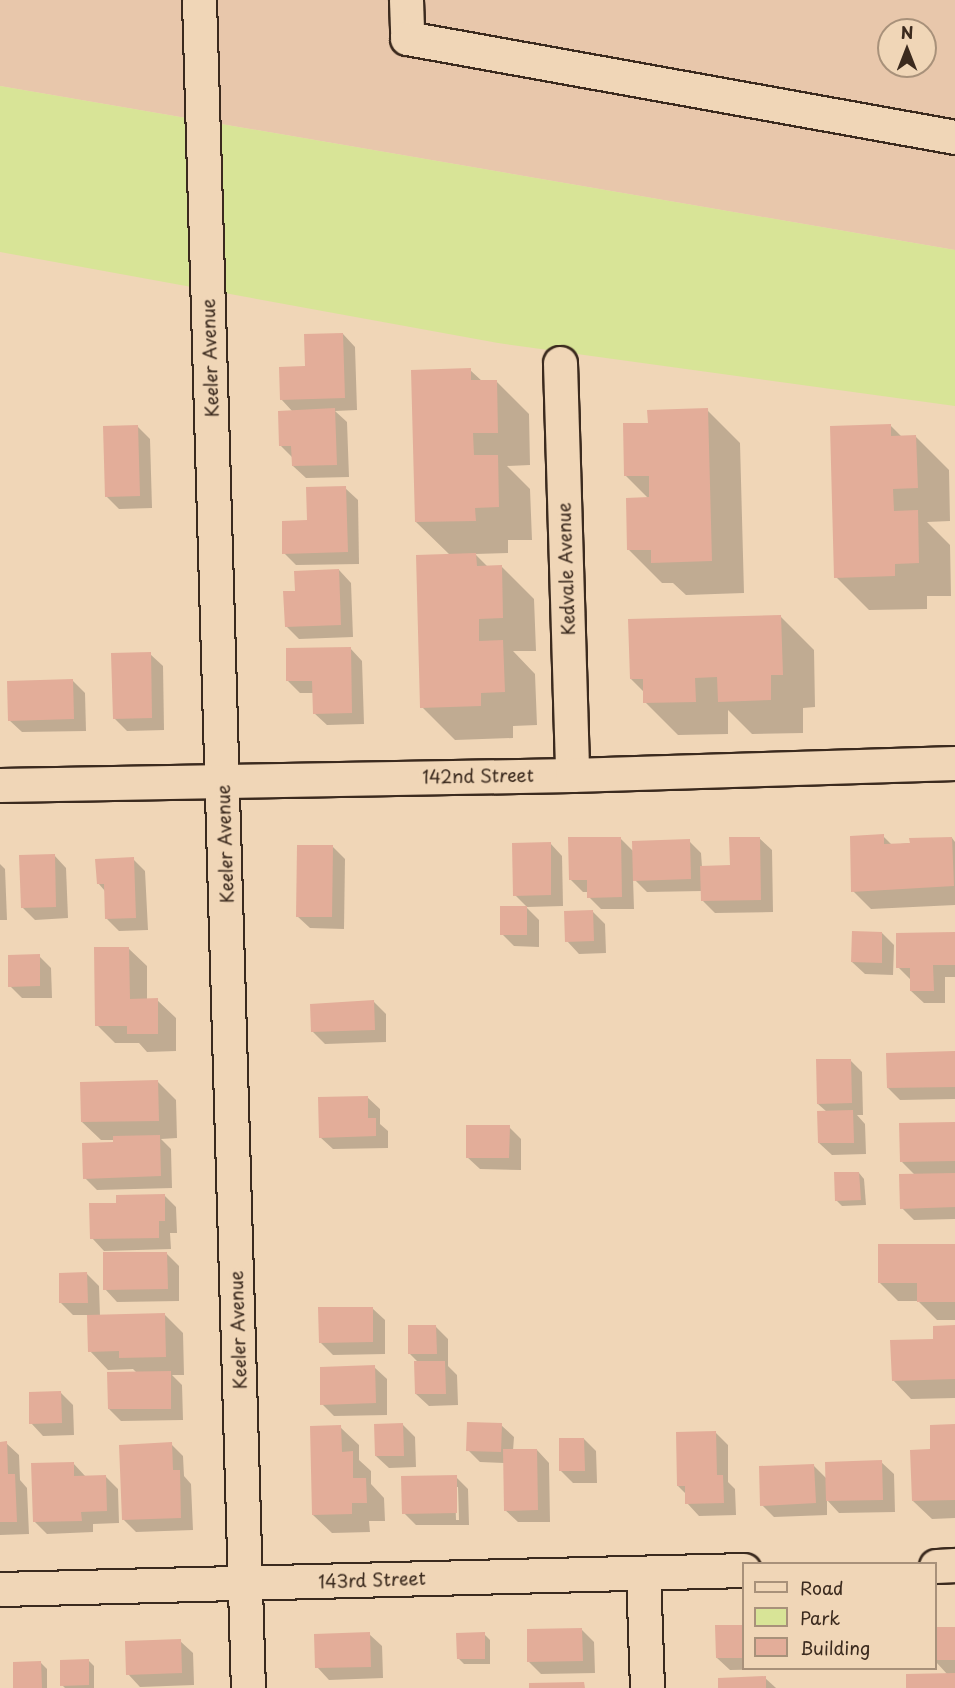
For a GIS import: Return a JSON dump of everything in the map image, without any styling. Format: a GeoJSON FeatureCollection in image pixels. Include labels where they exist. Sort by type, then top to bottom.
{"type":"FeatureCollection","features":[{"type":"Feature","properties":{"kind":"street","name":"Keeler Avenue"},"geometry":{"type":"LineString","coordinates":[[199,0],[248,1688]]}},
{"type":"Feature","properties":{"kind":"street"},"geometry":{"type":"LineString","coordinates":[[406,0],[407,38],[955,137]]}},
{"type":"Feature","properties":{"kind":"street","name":"Kedvale Avenue"},"geometry":{"type":"LineString","coordinates":[[560,363],[572,775]]}},
{"type":"Feature","properties":{"kind":"street","name":"142nd Street"},"geometry":{"type":"LineString","coordinates":[[0,784],[572,775],[955,764]]}},
{"type":"Feature","properties":{"kind":"street"},"geometry":{"type":"LineString","coordinates":[[937,1566],[955,1565]]}},
{"type":"Feature","properties":{"kind":"street","name":"143rd Street"},"geometry":{"type":"LineString","coordinates":[[0,1589],[742,1570]]}},
{"type":"Feature","properties":{"kind":"street"},"geometry":{"type":"LineString","coordinates":[[643,1573],[647,1688]]}},
{"type":"Feature","properties":{"kind":"shaded area"},"geometry":{"type":"Polygon","coordinates":[[[0,0],[955,0],[955,250],[0,86],[0,0]]]}},
{"type":"Feature","properties":{"kind":"green space"},"geometry":{"type":"Polygon","coordinates":[[[0,86],[955,250],[955,406],[498,343],[0,252],[0,86]]]}},
{"type":"Feature","properties":{"kind":"building"},"geometry":{"type":"Polygon","coordinates":[[[343,333],[345,398],[280,400],[279,367],[305,366],[304,334],[343,333]]]}},
{"type":"Feature","properties":{"kind":"building"},"geometry":{"type":"Polygon","coordinates":[[[471,368],[471,380],[497,380],[498,433],[473,433],[474,455],[498,455],[499,507],[475,508],[476,521],[415,522],[411,370],[471,368]]]}},
{"type":"Feature","properties":{"kind":"building"},"geometry":{"type":"Polygon","coordinates":[[[335,408],[337,465],[292,466],[291,446],[279,446],[278,411],[335,408]]]}},
{"type":"Feature","properties":{"kind":"building"},"geometry":{"type":"Polygon","coordinates":[[[708,408],[712,561],[651,563],[651,550],[627,550],[626,498],[649,497],[649,476],[624,476],[623,423],[648,423],[647,410],[708,408]]]}},
{"type":"Feature","properties":{"kind":"building"},"geometry":{"type":"Polygon","coordinates":[[[891,424],[891,436],[916,435],[918,488],[893,489],[894,511],[918,510],[919,563],[895,564],[895,576],[834,578],[830,426],[891,424]]]}},
{"type":"Feature","properties":{"kind":"building"},"geometry":{"type":"Polygon","coordinates":[[[138,425],[140,496],[105,497],[103,426],[138,425]]]}},
{"type":"Feature","properties":{"kind":"building"},"geometry":{"type":"Polygon","coordinates":[[[346,486],[348,552],[282,554],[282,521],[307,520],[306,487],[346,486]]]}},
{"type":"Feature","properties":{"kind":"building"},"geometry":{"type":"Polygon","coordinates":[[[476,553],[477,566],[502,565],[503,618],[479,619],[479,641],[503,640],[505,692],[481,693],[481,706],[420,708],[416,555],[476,553]]]}},
{"type":"Feature","properties":{"kind":"building"},"geometry":{"type":"Polygon","coordinates":[[[339,569],[341,625],[285,627],[283,591],[295,591],[294,571],[339,569]]]}},
{"type":"Feature","properties":{"kind":"building"},"geometry":{"type":"Polygon","coordinates":[[[781,615],[783,675],[771,675],[771,700],[718,702],[717,677],[695,678],[696,702],[643,703],[643,679],[630,679],[628,619],[781,615]]]}},
{"type":"Feature","properties":{"kind":"building"},"geometry":{"type":"Polygon","coordinates":[[[351,647],[352,713],[313,714],[312,681],[286,681],[286,648],[351,647]]]}},
{"type":"Feature","properties":{"kind":"building"},"geometry":{"type":"Polygon","coordinates":[[[151,652],[152,718],[113,719],[111,653],[151,652]]]}},
{"type":"Feature","properties":{"kind":"building"},"geometry":{"type":"Polygon","coordinates":[[[73,679],[74,719],[8,721],[7,681],[73,679]]]}},
{"type":"Feature","properties":{"kind":"building"},"geometry":{"type":"Polygon","coordinates":[[[884,834],[884,844],[910,843],[909,838],[952,837],[954,886],[851,892],[850,836],[884,834]]]}},
{"type":"Feature","properties":{"kind":"building"},"geometry":{"type":"Polygon","coordinates":[[[568,837],[621,837],[622,897],[587,898],[587,880],[569,880],[568,837]]]}},
{"type":"Feature","properties":{"kind":"building"},"geometry":{"type":"Polygon","coordinates":[[[729,837],[760,837],[761,900],[701,901],[700,866],[730,865],[729,837]]]}},
{"type":"Feature","properties":{"kind":"building"},"geometry":{"type":"Polygon","coordinates":[[[690,839],[691,879],[633,881],[632,841],[690,839]]]}},
{"type":"Feature","properties":{"kind":"building"},"geometry":{"type":"Polygon","coordinates":[[[551,842],[551,895],[513,896],[512,843],[551,842]]]}},
{"type":"Feature","properties":{"kind":"building"},"geometry":{"type":"Polygon","coordinates":[[[297,845],[333,845],[332,917],[296,917],[297,845]]]}},
{"type":"Feature","properties":{"kind":"building"},"geometry":{"type":"Polygon","coordinates":[[[55,854],[56,907],[21,908],[19,855],[55,854]]]}},
{"type":"Feature","properties":{"kind":"building"},"geometry":{"type":"Polygon","coordinates":[[[134,857],[136,918],[105,919],[104,884],[97,884],[95,859],[134,857]]]}},
{"type":"Feature","properties":{"kind":"building"},"geometry":{"type":"Polygon","coordinates":[[[500,906],[527,906],[527,935],[500,935],[500,906]]]}},
{"type":"Feature","properties":{"kind":"building"},"geometry":{"type":"Polygon","coordinates":[[[593,910],[594,941],[565,942],[564,911],[593,910]]]}},
{"type":"Feature","properties":{"kind":"building"},"geometry":{"type":"Polygon","coordinates":[[[852,931],[882,932],[882,963],[851,962],[852,931]]]}},
{"type":"Feature","properties":{"kind":"building"},"geometry":{"type":"Polygon","coordinates":[[[955,932],[955,965],[933,965],[934,991],[910,991],[910,968],[896,968],[896,933],[955,932]]]}},
{"type":"Feature","properties":{"kind":"building"},"geometry":{"type":"Polygon","coordinates":[[[94,947],[129,947],[130,999],[158,998],[158,1034],[127,1034],[127,1026],[95,1026],[94,947]]]}},
{"type":"Feature","properties":{"kind":"building"},"geometry":{"type":"Polygon","coordinates":[[[40,954],[40,986],[8,987],[8,955],[40,954]]]}},
{"type":"Feature","properties":{"kind":"building"},"geometry":{"type":"Polygon","coordinates":[[[374,1000],[375,1030],[311,1032],[310,1004],[374,1000]]]}},
{"type":"Feature","properties":{"kind":"building"},"geometry":{"type":"Polygon","coordinates":[[[955,1051],[955,1087],[887,1088],[886,1053],[955,1051]]]}},
{"type":"Feature","properties":{"kind":"building"},"geometry":{"type":"Polygon","coordinates":[[[816,1059],[851,1059],[852,1103],[817,1104],[816,1059]]]}},
{"type":"Feature","properties":{"kind":"building"},"geometry":{"type":"Polygon","coordinates":[[[158,1080],[159,1121],[81,1122],[80,1082],[158,1080]]]}},
{"type":"Feature","properties":{"kind":"building"},"geometry":{"type":"Polygon","coordinates":[[[368,1096],[368,1118],[376,1118],[376,1136],[319,1138],[318,1097],[368,1096]]]}},
{"type":"Feature","properties":{"kind":"building"},"geometry":{"type":"Polygon","coordinates":[[[853,1110],[854,1143],[818,1143],[817,1111],[853,1110]]]}},
{"type":"Feature","properties":{"kind":"building"},"geometry":{"type":"Polygon","coordinates":[[[955,1122],[955,1161],[900,1162],[899,1123],[955,1122]]]}},
{"type":"Feature","properties":{"kind":"building"},"geometry":{"type":"Polygon","coordinates":[[[466,1125],[510,1125],[509,1158],[466,1158],[466,1125]]]}},
{"type":"Feature","properties":{"kind":"building"},"geometry":{"type":"Polygon","coordinates":[[[160,1135],[161,1176],[83,1179],[82,1143],[113,1142],[113,1136],[160,1135]]]}},
{"type":"Feature","properties":{"kind":"building"},"geometry":{"type":"Polygon","coordinates":[[[834,1172],[859,1172],[861,1200],[835,1201],[834,1172]]]}},
{"type":"Feature","properties":{"kind":"building"},"geometry":{"type":"Polygon","coordinates":[[[955,1173],[955,1207],[900,1209],[899,1174],[955,1173]]]}},
{"type":"Feature","properties":{"kind":"building"},"geometry":{"type":"Polygon","coordinates":[[[165,1194],[165,1221],[159,1221],[159,1238],[90,1239],[89,1203],[116,1203],[116,1195],[165,1194]]]}},
{"type":"Feature","properties":{"kind":"building"},"geometry":{"type":"Polygon","coordinates":[[[878,1244],[955,1244],[955,1302],[917,1302],[917,1283],[878,1283],[878,1244]]]}},
{"type":"Feature","properties":{"kind":"building"},"geometry":{"type":"Polygon","coordinates":[[[103,1252],[167,1252],[168,1289],[103,1290],[103,1252]]]}},
{"type":"Feature","properties":{"kind":"building"},"geometry":{"type":"Polygon","coordinates":[[[87,1272],[88,1303],[59,1303],[59,1273],[87,1272]]]}},
{"type":"Feature","properties":{"kind":"building"},"geometry":{"type":"Polygon","coordinates":[[[318,1307],[373,1307],[373,1342],[319,1343],[318,1307]]]}},
{"type":"Feature","properties":{"kind":"building"},"geometry":{"type":"Polygon","coordinates":[[[165,1313],[166,1357],[119,1358],[119,1351],[88,1352],[87,1315],[165,1313]]]}},
{"type":"Feature","properties":{"kind":"building"},"geometry":{"type":"Polygon","coordinates":[[[408,1325],[436,1325],[437,1354],[408,1354],[408,1325]]]}},
{"type":"Feature","properties":{"kind":"building"},"geometry":{"type":"Polygon","coordinates":[[[955,1325],[955,1379],[892,1381],[890,1340],[933,1339],[933,1326],[955,1325]]]}},
{"type":"Feature","properties":{"kind":"building"},"geometry":{"type":"Polygon","coordinates":[[[414,1361],[445,1361],[446,1394],[415,1394],[414,1361]]]}},
{"type":"Feature","properties":{"kind":"building"},"geometry":{"type":"Polygon","coordinates":[[[375,1365],[376,1403],[320,1405],[320,1367],[375,1365]]]}},
{"type":"Feature","properties":{"kind":"building"},"geometry":{"type":"Polygon","coordinates":[[[171,1371],[171,1409],[108,1409],[107,1372],[171,1371]]]}},
{"type":"Feature","properties":{"kind":"building"},"geometry":{"type":"Polygon","coordinates":[[[61,1391],[62,1423],[29,1424],[29,1392],[61,1391]]]}},
{"type":"Feature","properties":{"kind":"building"},"geometry":{"type":"Polygon","coordinates":[[[467,1422],[502,1423],[501,1452],[466,1451],[467,1422]]]}},
{"type":"Feature","properties":{"kind":"building"},"geometry":{"type":"Polygon","coordinates":[[[403,1423],[404,1456],[375,1456],[374,1424],[403,1423]]]}},
{"type":"Feature","properties":{"kind":"building"},"geometry":{"type":"Polygon","coordinates":[[[955,1424],[955,1500],[912,1501],[910,1450],[930,1449],[930,1425],[955,1424]]]}},
{"type":"Feature","properties":{"kind":"building"},"geometry":{"type":"Polygon","coordinates":[[[341,1425],[342,1452],[353,1451],[353,1478],[366,1478],[367,1503],[352,1503],[352,1514],[312,1515],[310,1426],[341,1425]]]}},
{"type":"Feature","properties":{"kind":"building"},"geometry":{"type":"Polygon","coordinates":[[[716,1431],[717,1475],[723,1475],[724,1503],[685,1504],[685,1486],[677,1486],[676,1432],[716,1431]]]}},
{"type":"Feature","properties":{"kind":"building"},"geometry":{"type":"Polygon","coordinates":[[[559,1438],[584,1438],[585,1471],[559,1471],[559,1438]]]}},
{"type":"Feature","properties":{"kind":"building"},"geometry":{"type":"Polygon","coordinates":[[[7,1441],[8,1474],[15,1474],[17,1522],[0,1522],[0,1442],[7,1441]]]}},
{"type":"Feature","properties":{"kind":"building"},"geometry":{"type":"Polygon","coordinates":[[[172,1442],[173,1470],[180,1470],[181,1518],[122,1520],[119,1445],[172,1442]]]}},
{"type":"Feature","properties":{"kind":"building"},"geometry":{"type":"Polygon","coordinates":[[[503,1449],[537,1449],[538,1510],[504,1511],[503,1449]]]}},
{"type":"Feature","properties":{"kind":"building"},"geometry":{"type":"Polygon","coordinates":[[[882,1460],[883,1500],[826,1501],[825,1462],[882,1460]]]}},
{"type":"Feature","properties":{"kind":"building"},"geometry":{"type":"Polygon","coordinates":[[[74,1462],[74,1476],[106,1475],[107,1511],[81,1512],[82,1521],[33,1522],[31,1463],[74,1462]]]}},
{"type":"Feature","properties":{"kind":"building"},"geometry":{"type":"Polygon","coordinates":[[[814,1464],[816,1503],[760,1506],[759,1466],[814,1464]]]}},
{"type":"Feature","properties":{"kind":"building"},"geometry":{"type":"Polygon","coordinates":[[[457,1475],[457,1513],[402,1514],[401,1476],[457,1475]]]}},
{"type":"Feature","properties":{"kind":"building"},"geometry":{"type":"Polygon","coordinates":[[[715,1625],[742,1625],[742,1658],[716,1658],[715,1625]]]}},
{"type":"Feature","properties":{"kind":"building"},"geometry":{"type":"Polygon","coordinates":[[[937,1627],[955,1627],[955,1660],[937,1660],[937,1627]]]}},
{"type":"Feature","properties":{"kind":"building"},"geometry":{"type":"Polygon","coordinates":[[[582,1628],[583,1661],[527,1662],[527,1629],[582,1628]]]}},
{"type":"Feature","properties":{"kind":"building"},"geometry":{"type":"Polygon","coordinates":[[[370,1632],[371,1667],[315,1668],[314,1634],[370,1632]]]}},
{"type":"Feature","properties":{"kind":"building"},"geometry":{"type":"Polygon","coordinates":[[[485,1632],[485,1659],[457,1659],[456,1633],[485,1632]]]}},
{"type":"Feature","properties":{"kind":"building"},"geometry":{"type":"Polygon","coordinates":[[[181,1639],[182,1673],[126,1675],[125,1641],[181,1639]]]}},
{"type":"Feature","properties":{"kind":"building"},"geometry":{"type":"Polygon","coordinates":[[[89,1659],[89,1685],[60,1686],[60,1660],[89,1659]]]}},
{"type":"Feature","properties":{"kind":"building"},"geometry":{"type":"Polygon","coordinates":[[[41,1661],[42,1688],[13,1688],[13,1662],[41,1661]]]}},
{"type":"Feature","properties":{"kind":"building"},"geometry":{"type":"Polygon","coordinates":[[[955,1673],[955,1688],[906,1688],[906,1674],[955,1673]]]}},
{"type":"Feature","properties":{"kind":"building"},"geometry":{"type":"Polygon","coordinates":[[[766,1676],[766,1688],[718,1688],[718,1678],[766,1676]]]}},
{"type":"Feature","properties":{"kind":"building"},"geometry":{"type":"Polygon","coordinates":[[[584,1682],[585,1688],[529,1688],[529,1683],[584,1682]]]}}]}
